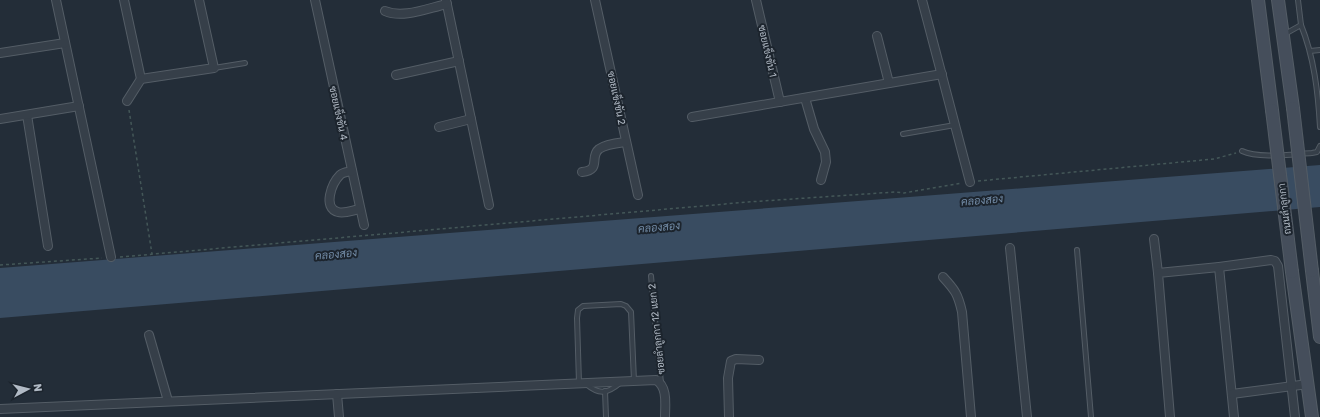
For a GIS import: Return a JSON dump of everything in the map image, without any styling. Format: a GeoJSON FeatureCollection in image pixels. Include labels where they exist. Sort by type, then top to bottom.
{"type":"FeatureCollection","features":[{"type":"Feature","properties":{"kind":"main road","name":"ถนนลำลูกกา"},"geometry":{"type":"LineString","coordinates":[[1258,0],[1292,272],[1312,417]]}},
{"type":"Feature","properties":{"kind":"main road","name":"ถนนลำลูกกา"},"geometry":{"type":"LineString","coordinates":[[1278,0],[1293,108],[1320,337]]}},
{"type":"Feature","properties":{"kind":"street"},"geometry":{"type":"LineString","coordinates":[[56,0],[111,257]]}},
{"type":"Feature","properties":{"kind":"street"},"geometry":{"type":"LineString","coordinates":[[124,0],[141,79],[127,101]]}},
{"type":"Feature","properties":{"kind":"street"},"geometry":{"type":"LineString","coordinates":[[141,79],[214,68],[199,0]]}},
{"type":"Feature","properties":{"kind":"street","name":"ซอยแข็งขัน 4"},"geometry":{"type":"LineString","coordinates":[[315,0],[364,226]]}},
{"type":"Feature","properties":{"kind":"street","name":"ซอยแข็งขัน 2"},"geometry":{"type":"LineString","coordinates":[[595,0],[638,196]]}},
{"type":"Feature","properties":{"kind":"street","name":"ซอยแข็งขัน 1"},"geometry":{"type":"LineString","coordinates":[[756,0],[780,102]]}},
{"type":"Feature","properties":{"kind":"street"},"geometry":{"type":"LineString","coordinates":[[922,0],[970,182]]}},
{"type":"Feature","properties":{"kind":"street"},"geometry":{"type":"LineString","coordinates":[[385,12],[397,15],[405,14],[446,2],[489,205]]}},
{"type":"Feature","properties":{"kind":"street"},"geometry":{"type":"LineString","coordinates":[[877,36],[889,83]]}},
{"type":"Feature","properties":{"kind":"street"},"geometry":{"type":"LineString","coordinates":[[0,53],[65,42]]}},
{"type":"Feature","properties":{"kind":"street"},"geometry":{"type":"LineString","coordinates":[[396,75],[459,61]]}},
{"type":"Feature","properties":{"kind":"street"},"geometry":{"type":"LineString","coordinates":[[692,117],[942,74]]}},
{"type":"Feature","properties":{"kind":"street"},"geometry":{"type":"LineString","coordinates":[[805,98],[814,129],[824,152],[826,162],[821,180]]}},
{"type":"Feature","properties":{"kind":"street"},"geometry":{"type":"LineString","coordinates":[[0,119],[79,106]]}},
{"type":"Feature","properties":{"kind":"street"},"geometry":{"type":"LineString","coordinates":[[27,115],[48,246]]}},
{"type":"Feature","properties":{"kind":"street"},"geometry":{"type":"LineString","coordinates":[[439,127],[471,119]]}},
{"type":"Feature","properties":{"kind":"street"},"geometry":{"type":"LineString","coordinates":[[582,172],[592,169],[594,166],[595,154],[598,150],[605,146],[626,142]]}},
{"type":"Feature","properties":{"kind":"street"},"geometry":{"type":"LineString","coordinates":[[352,171],[339,176],[331,191],[329,199],[330,205],[332,210],[344,213],[360,208]]}},
{"type":"Feature","properties":{"kind":"street"},"geometry":{"type":"LineString","coordinates":[[1154,239],[1170,417]]}},
{"type":"Feature","properties":{"kind":"street"},"geometry":{"type":"LineString","coordinates":[[1010,248],[1027,417]]}},
{"type":"Feature","properties":{"kind":"street"},"geometry":{"type":"LineString","coordinates":[[1158,274],[1271,260],[1275,261],[1278,266],[1295,417]]}},
{"type":"Feature","properties":{"kind":"street"},"geometry":{"type":"LineString","coordinates":[[1219,267],[1234,417]]}},
{"type":"Feature","properties":{"kind":"street"},"geometry":{"type":"LineString","coordinates":[[942,277],[954,289],[959,299],[962,312],[971,417]]}},
{"type":"Feature","properties":{"kind":"street"},"geometry":{"type":"LineString","coordinates":[[149,335],[168,401]]}},
{"type":"Feature","properties":{"kind":"street"},"geometry":{"type":"LineString","coordinates":[[729,417],[728,378],[731,361],[736,359],[759,360]]}},
{"type":"Feature","properties":{"kind":"street"},"geometry":{"type":"LineString","coordinates":[[0,409],[656,380],[661,383],[664,388],[666,417]]}},
{"type":"Feature","properties":{"kind":"street"},"geometry":{"type":"LineString","coordinates":[[1232,394],[1308,384]]}},
{"type":"Feature","properties":{"kind":"street"},"geometry":{"type":"LineString","coordinates":[[337,394],[339,417]]}},
{"type":"Feature","properties":{"kind":"lane"},"geometry":{"type":"LineString","coordinates":[[1298,0],[1301,25],[1310,51],[1319,93],[1320,127]]}},
{"type":"Feature","properties":{"kind":"lane"},"geometry":{"type":"LineString","coordinates":[[1283,35],[1301,25]]}},
{"type":"Feature","properties":{"kind":"lane"},"geometry":{"type":"LineString","coordinates":[[1310,51],[1320,50]]}},
{"type":"Feature","properties":{"kind":"lane"},"geometry":{"type":"LineString","coordinates":[[214,68],[245,63]]}},
{"type":"Feature","properties":{"kind":"lane"},"geometry":{"type":"LineString","coordinates":[[1315,74],[1320,73]]}},
{"type":"Feature","properties":{"kind":"lane"},"geometry":{"type":"LineString","coordinates":[[903,134],[955,125]]}},
{"type":"Feature","properties":{"kind":"lane"},"geometry":{"type":"LineString","coordinates":[[1242,151],[1249,154],[1263,155],[1312,153],[1317,152],[1320,146]]}},
{"type":"Feature","properties":{"kind":"lane"},"geometry":{"type":"LineString","coordinates":[[1077,250],[1091,417]]}},
{"type":"Feature","properties":{"kind":"lane","name":"ซอยลําลูกกา 12 แยก 2"},"geometry":{"type":"LineString","coordinates":[[650,276],[661,383]]}},
{"type":"Feature","properties":{"kind":"lane"},"geometry":{"type":"LineString","coordinates":[[622,381],[611,390],[605,392],[594,390],[582,383],[577,318],[578,310],[583,306],[621,304],[626,306],[630,312],[634,380]]}},
{"type":"Feature","properties":{"kind":"lane"},"geometry":{"type":"LineString","coordinates":[[605,392],[606,417]]}},
{"type":"Feature","properties":{"kind":"path"},"geometry":{"type":"LineString","coordinates":[[127,101],[152,254]]}},
{"type":"Feature","properties":{"kind":"path"},"geometry":{"type":"LineString","coordinates":[[0,265],[152,254],[748,202],[895,192],[904,193],[970,182],[1214,159],[1242,151]]}},
{"type":"Feature","properties":{"kind":"water","name":"คลองสอง"},"geometry":{"type":"Polygon","coordinates":[[[1320,165],[1320,207],[0,318],[0,268],[1320,165]]]}}]}
